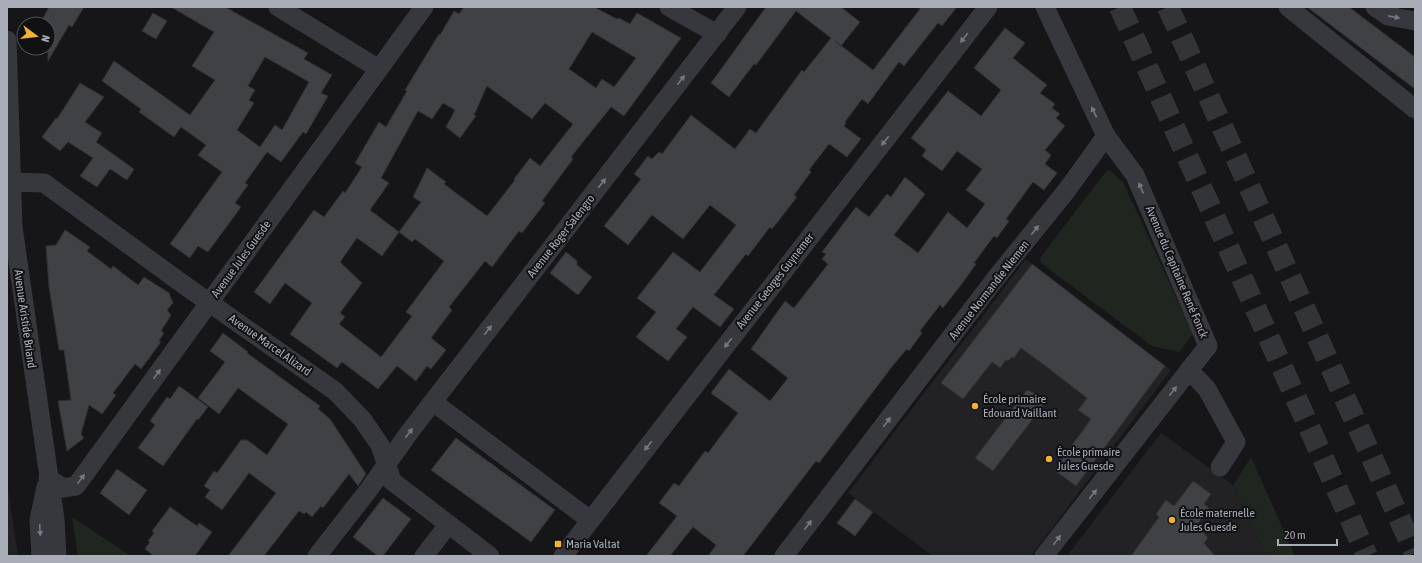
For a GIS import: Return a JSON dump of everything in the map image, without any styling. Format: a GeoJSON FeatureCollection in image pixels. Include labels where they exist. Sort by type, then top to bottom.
{"type":"FeatureCollection","features":[{"type":"Feature","properties":{"kind":"street"},"geometry":{"type":"LineString","coordinates":[[278,7],[379,68]]}},
{"type":"Feature","properties":{"kind":"street","name":"Avenue Jules Guesde"},"geometry":{"type":"LineString","coordinates":[[48,478],[63,488],[76,486],[424,7]]}},
{"type":"Feature","properties":{"kind":"street"},"geometry":{"type":"LineString","coordinates":[[669,7],[717,34]]}},
{"type":"Feature","properties":{"kind":"street","name":"Avenue Roger Salengro"},"geometry":{"type":"LineString","coordinates":[[317,556],[370,488],[432,402],[737,7]]}},
{"type":"Feature","properties":{"kind":"street","name":"Avenue Georges Guynemer"},"geometry":{"type":"LineString","coordinates":[[563,556],[988,7]]}},
{"type":"Feature","properties":{"kind":"street"},"geometry":{"type":"LineString","coordinates":[[1045,7],[1106,136]]}},
{"type":"Feature","properties":{"kind":"street"},"geometry":{"type":"LineString","coordinates":[[1288,7],[1415,109]]}},
{"type":"Feature","properties":{"kind":"street"},"geometry":{"type":"LineString","coordinates":[[1375,7],[1388,16],[1415,20]]}},
{"type":"Feature","properties":{"kind":"street","name":"Avenue Aristide Briand"},"geometry":{"type":"LineString","coordinates":[[7,40],[13,227],[55,519],[57,556]]}},
{"type":"Feature","properties":{"kind":"street","name":"Avenue du Capitaine René Fonck"},"geometry":{"type":"LineString","coordinates":[[1044,556],[1208,346],[1135,175],[1106,136]]}},
{"type":"Feature","properties":{"kind":"street","name":"Avenue Normandie Niemen"},"geometry":{"type":"LineString","coordinates":[[784,556],[996,278],[1067,190],[1106,136]]}},
{"type":"Feature","properties":{"kind":"street","name":"Avenue Marcel Alizard"},"geometry":{"type":"LineString","coordinates":[[12,182],[44,183],[335,391],[362,419],[380,445],[392,481],[490,556]]}},
{"type":"Feature","properties":{"kind":"street"},"geometry":{"type":"LineString","coordinates":[[1189,370],[1207,389],[1236,442],[1220,466]]}},
{"type":"Feature","properties":{"kind":"street"},"geometry":{"type":"LineString","coordinates":[[432,402],[590,520]]}},
{"type":"Feature","properties":{"kind":"street","name":"Avenue Aristide Briand"},"geometry":{"type":"LineString","coordinates":[[41,556],[39,520],[48,478]]}},
{"type":"Feature","properties":{"kind":"street"},"geometry":{"type":"LineString","coordinates":[[424,556],[448,525]]}},
{"type":"Feature","properties":{"kind":"shaded area"},"geometry":{"type":"Polygon","coordinates":[[[1107,170],[1111,171],[1123,182],[1193,334],[1179,352],[1152,346],[1041,263],[1040,258],[1107,170]]]}},
{"type":"Feature","properties":{"kind":"shaded area"},"geometry":{"type":"Polygon","coordinates":[[[1026,259],[1171,370],[1031,556],[933,556],[848,493],[1026,259]]]}},
{"type":"Feature","properties":{"kind":"shaded area","name":"École maternelle Jules Guesde"},"geometry":{"type":"Polygon","coordinates":[[[1161,433],[1233,485],[1266,556],[1067,556],[1161,433]]]}},
{"type":"Feature","properties":{"kind":"shaded area"},"geometry":{"type":"Polygon","coordinates":[[[1251,457],[1295,556],[1266,556],[1233,485],[1251,457]]]}},
{"type":"Feature","properties":{"kind":"shaded area"},"geometry":{"type":"Polygon","coordinates":[[[7,482],[18,556],[7,556],[7,482]]]}},
{"type":"Feature","properties":{"kind":"shaded area"},"geometry":{"type":"Polygon","coordinates":[[[72,517],[131,556],[78,556],[72,517]]]}},
{"type":"Feature","properties":{"kind":"building"},"geometry":{"type":"Polygon","coordinates":[[[49,7],[84,7],[72,27],[69,25],[56,47],[56,16],[44,16],[49,7]]]}},
{"type":"Feature","properties":{"kind":"building"},"geometry":{"type":"Polygon","coordinates":[[[171,7],[225,7],[308,53],[304,59],[332,75],[321,93],[328,96],[306,134],[303,132],[281,162],[267,152],[245,183],[248,185],[235,203],[241,207],[208,252],[198,246],[190,258],[170,244],[222,172],[198,155],[206,145],[181,127],[174,137],[139,112],[141,109],[102,81],[114,61],[190,115],[215,80],[192,66],[214,32],[171,7]],[[265,57],[248,86],[255,90],[249,100],[254,103],[237,130],[260,147],[275,125],[282,130],[309,82],[265,57]]]}},
{"type":"Feature","properties":{"kind":"building"},"geometry":{"type":"Polygon","coordinates":[[[464,7],[594,7],[630,24],[637,13],[681,38],[624,116],[611,107],[571,157],[573,159],[542,201],[545,203],[522,233],[519,231],[492,267],[485,261],[449,307],[452,310],[431,338],[446,350],[431,369],[427,366],[416,381],[397,366],[378,389],[342,362],[337,368],[290,334],[312,303],[285,283],[270,304],[254,292],[314,210],[324,217],[343,191],[345,193],[362,167],[355,163],[379,122],[386,127],[407,91],[405,90],[439,34],[440,35],[454,11],[459,14],[464,7]],[[592,32],[569,69],[596,88],[602,79],[614,87],[636,58],[592,32]],[[487,86],[474,115],[476,116],[460,138],[446,127],[455,110],[443,103],[432,119],[418,111],[381,178],[389,183],[370,210],[399,232],[421,202],[413,197],[427,168],[446,182],[444,184],[487,216],[530,158],[540,166],[573,124],[545,103],[532,119],[487,86]],[[399,232],[382,256],[357,238],[340,262],[362,283],[340,313],[345,317],[339,324],[381,357],[412,316],[406,312],[444,261],[415,239],[412,242],[399,232]]]}},
{"type":"Feature","properties":{"kind":"building"},"geometry":{"type":"Polygon","coordinates":[[[766,7],[841,7],[860,22],[841,46],[873,70],[920,9],[917,7],[957,7],[942,26],[938,23],[904,66],[899,62],[868,104],[862,99],[845,122],[846,123],[844,126],[861,139],[847,157],[829,144],[809,170],[811,172],[794,195],[797,197],[772,229],[770,227],[748,256],[746,254],[714,295],[734,309],[720,327],[693,307],[676,329],[687,337],[668,361],[636,337],[656,312],[637,298],[673,252],[700,272],[736,225],[710,205],[683,239],[652,215],[628,245],[604,226],[641,179],[634,174],[648,156],[652,159],[659,152],[662,154],[691,115],[735,149],[750,129],[756,133],[802,70],[804,72],[831,38],[796,11],[756,65],[754,64],[729,97],[711,83],[766,7]]]}},
{"type":"Feature","properties":{"kind":"building"},"geometry":{"type":"Polygon","coordinates":[[[1307,7],[1349,7],[1415,57],[1415,89],[1307,7]]]}},
{"type":"Feature","properties":{"kind":"building"},"geometry":{"type":"Polygon","coordinates":[[[153,13],[167,21],[156,39],[142,31],[153,13]]]}},
{"type":"Feature","properties":{"kind":"building"},"geometry":{"type":"Polygon","coordinates":[[[1005,28],[1025,43],[1013,58],[1047,85],[1040,93],[1055,104],[1052,108],[1060,114],[1056,118],[1065,126],[1045,150],[1051,155],[1045,164],[1057,173],[1044,190],[1033,182],[1006,219],[1009,221],[997,238],[994,236],[974,263],[976,264],[961,285],[943,308],[940,305],[920,331],[922,333],[909,351],[907,349],[894,364],[819,463],[816,461],[743,556],[708,556],[716,545],[693,527],[670,556],[646,556],[677,516],[659,503],[674,483],[679,486],[705,451],[708,453],[738,413],[711,393],[729,369],[770,401],[788,378],[751,349],[785,301],[794,308],[828,264],[822,259],[826,254],[822,252],[856,207],[869,217],[887,194],[891,197],[905,177],[925,194],[894,235],[918,253],[948,212],[967,228],[985,204],[966,190],[982,169],[957,151],[942,171],[922,156],[926,150],[911,138],[948,91],[981,116],[1001,90],[974,68],[1005,28]]]}},
{"type":"Feature","properties":{"kind":"building"},"geometry":{"type":"Polygon","coordinates":[[[80,83],[104,97],[85,122],[102,133],[96,142],[134,169],[127,180],[110,169],[97,187],[80,176],[93,158],[68,142],[60,151],[42,137],[56,118],[57,119],[80,83]]]}},
{"type":"Feature","properties":{"kind":"building"},"geometry":{"type":"Polygon","coordinates":[[[65,230],[90,247],[87,251],[111,269],[113,266],[138,285],[144,277],[169,293],[173,303],[167,310],[171,315],[161,331],[164,333],[159,341],[161,342],[141,369],[135,364],[113,393],[116,395],[102,414],[89,405],[81,434],[84,438],[67,451],[58,401],[71,400],[64,350],[59,350],[49,287],[46,246],[56,245],[65,230]]]}},
{"type":"Feature","properties":{"kind":"building"},"geometry":{"type":"Polygon","coordinates":[[[566,252],[577,261],[577,265],[592,277],[578,295],[550,273],[566,252]]]}},
{"type":"Feature","properties":{"kind":"building"},"geometry":{"type":"Polygon","coordinates":[[[1032,264],[1165,366],[1076,486],[1054,470],[1091,419],[1078,410],[1087,398],[1048,368],[1021,348],[1014,358],[1012,357],[1008,361],[1006,360],[1000,368],[992,362],[963,399],[941,383],[1032,264]]]}},
{"type":"Feature","properties":{"kind":"building"},"geometry":{"type":"Polygon","coordinates":[[[223,333],[248,352],[247,353],[320,406],[318,409],[330,419],[366,474],[358,486],[349,474],[323,508],[321,506],[312,517],[306,512],[304,514],[299,511],[264,556],[228,556],[276,493],[249,473],[222,510],[205,497],[210,490],[204,486],[214,471],[217,473],[241,440],[247,440],[267,455],[288,424],[238,388],[219,414],[198,398],[225,362],[210,351],[223,333]]]}},
{"type":"Feature","properties":{"kind":"building"},"geometry":{"type":"Polygon","coordinates":[[[179,386],[208,407],[198,420],[197,419],[163,466],[138,448],[155,425],[150,421],[167,397],[170,399],[179,386]]]}},
{"type":"Feature","properties":{"kind":"building"},"geometry":{"type":"Polygon","coordinates":[[[1027,390],[1041,396],[1040,399],[1045,403],[993,471],[975,458],[1027,390]]]}},
{"type":"Feature","properties":{"kind":"building"},"geometry":{"type":"Polygon","coordinates":[[[456,438],[555,510],[531,542],[431,470],[456,438]]]}},
{"type":"Feature","properties":{"kind":"building"},"geometry":{"type":"Polygon","coordinates":[[[117,469],[147,490],[129,515],[100,493],[117,469]]]}},
{"type":"Feature","properties":{"kind":"building"},"geometry":{"type":"Polygon","coordinates":[[[1193,481],[1211,494],[1204,504],[1209,508],[1197,525],[1208,538],[1204,543],[1215,556],[1131,556],[1159,517],[1156,514],[1166,500],[1174,506],[1193,481]]]}},
{"type":"Feature","properties":{"kind":"building"},"geometry":{"type":"Polygon","coordinates":[[[383,498],[411,519],[383,556],[378,556],[353,537],[383,498]]]}},
{"type":"Feature","properties":{"kind":"building"},"geometry":{"type":"Polygon","coordinates":[[[855,499],[873,512],[855,536],[837,523],[855,499]]]}},
{"type":"Feature","properties":{"kind":"building"},"geometry":{"type":"Polygon","coordinates":[[[170,507],[197,526],[199,523],[212,532],[195,556],[154,556],[145,549],[150,542],[148,541],[154,533],[152,531],[170,507]]]}},
{"type":"Feature","properties":{"kind":"tunnel"},"geometry":{"type":"LineString","coordinates":[[1120,7],[1367,556]]}},
{"type":"Feature","properties":{"kind":"tunnel"},"geometry":{"type":"LineString","coordinates":[[1168,7],[1415,553]]}},
{"type":"Feature","properties":{"kind":"place","name":"École primaire Edouard Vaillant"},"geometry":{"type":"Point","coordinates":[975,406]}},
{"type":"Feature","properties":{"kind":"place","name":"École primaire Jules Guesde"},"geometry":{"type":"Point","coordinates":[1049,459]}},
{"type":"Feature","properties":{"kind":"place","name":"École maternelle Jules Guesde"},"geometry":{"type":"Point","coordinates":[1172,520]}},
{"type":"Feature","properties":{"kind":"place","name":"Maria Valtat"},"geometry":{"type":"Point","coordinates":[558,544]}}]}
